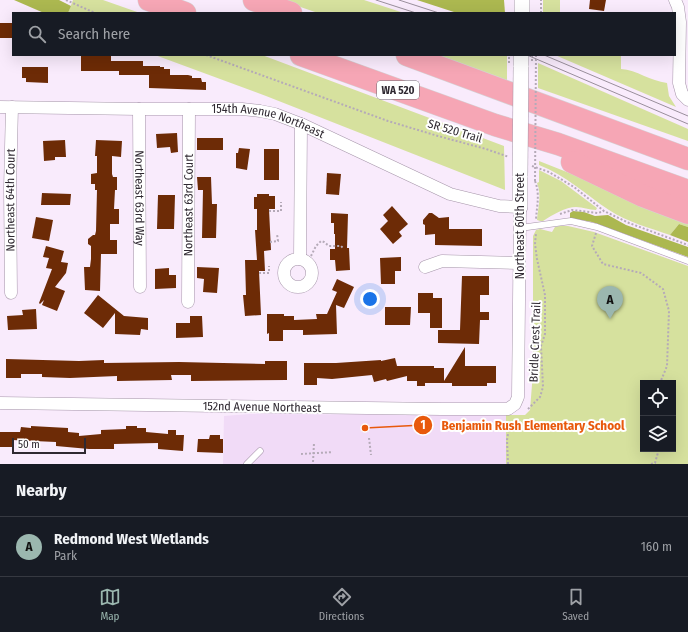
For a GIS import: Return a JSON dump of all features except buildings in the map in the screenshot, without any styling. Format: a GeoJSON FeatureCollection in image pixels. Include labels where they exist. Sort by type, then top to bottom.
{"type":"FeatureCollection","features":[{"type":"Feature","properties":{"kind":"highway"},"geometry":{"type":"LineString","coordinates":[[149,0],[182,12]]}},
{"type":"Feature","properties":{"kind":"highway"},"geometry":{"type":"LineString","coordinates":[[254,0],[288,12]]}},
{"type":"Feature","properties":{"kind":"highway","name":"WA 520"},"geometry":{"type":"LineString","coordinates":[[304,56],[495,125],[558,144],[688,191]]}},
{"type":"Feature","properties":{"kind":"highway"},"geometry":{"type":"LineString","coordinates":[[410,56],[688,159]]}},
{"type":"Feature","properties":{"kind":"highway"},"geometry":{"type":"LineString","coordinates":[[542,104],[688,150]]}},
{"type":"Feature","properties":{"kind":"highway"},"geometry":{"type":"LineString","coordinates":[[495,125],[643,196],[688,213]]}},
{"type":"Feature","properties":{"kind":"street"},"geometry":{"type":"LineString","coordinates":[[522,0],[522,12]]}},
{"type":"Feature","properties":{"kind":"street"},"geometry":{"type":"LineString","coordinates":[[675,0],[678,7],[680,22],[679,83],[685,97]]}},
{"type":"Feature","properties":{"kind":"street","name":"Northeast 60th Street"},"geometry":{"type":"LineString","coordinates":[[518,397],[520,207],[524,170],[521,56]]}},
{"type":"Feature","properties":{"kind":"street","name":"154th Avenue Northeast"},"geometry":{"type":"LineString","coordinates":[[6,107],[242,109],[260,111],[275,114],[301,124],[450,194],[499,206],[520,207]]}},
{"type":"Feature","properties":{"kind":"street","name":"Northeast 64th Court"},"geometry":{"type":"LineString","coordinates":[[6,107],[10,188],[11,293]]}},
{"type":"Feature","properties":{"kind":"street","name":"Northeast 63rd Way"},"geometry":{"type":"LineString","coordinates":[[139,109],[140,287]]}},
{"type":"Feature","properties":{"kind":"street","name":"Northeast 63rd Court"},"geometry":{"type":"LineString","coordinates":[[188,302],[189,109]]}},
{"type":"Feature","properties":{"kind":"street"},"geometry":{"type":"LineString","coordinates":[[301,124],[305,258]]}},
{"type":"Feature","properties":{"kind":"street"},"geometry":{"type":"LineString","coordinates":[[425,267],[442,261],[519,263]]}},
{"type":"Feature","properties":{"kind":"street","name":"152nd Avenue Northeast"},"geometry":{"type":"LineString","coordinates":[[0,403],[508,409],[515,404],[518,397]]}},
{"type":"Feature","properties":{"kind":"lane"},"geometry":{"type":"LineString","coordinates":[[520,228],[556,222],[571,222],[597,227],[688,261]]}},
{"type":"Feature","properties":{"kind":"lane"},"geometry":{"type":"LineString","coordinates":[[247,464],[260,451]]}},
{"type":"Feature","properties":{"kind":"path"},"geometry":{"type":"LineString","coordinates":[[66,0],[93,12]]}},
{"type":"Feature","properties":{"kind":"path"},"geometry":{"type":"LineString","coordinates":[[541,0],[541,12]]}},
{"type":"Feature","properties":{"kind":"path","name":"SR 520 Trail"},"geometry":{"type":"LineString","coordinates":[[209,56],[388,121],[486,149],[514,159]]}},
{"type":"Feature","properties":{"kind":"path","name":"Bridle Crest Trail"},"geometry":{"type":"LineString","coordinates":[[528,409],[540,397],[543,387],[541,346],[545,334],[545,295],[535,244],[538,200],[538,191],[535,181],[536,56]]}},
{"type":"Feature","properties":{"kind":"path"},"geometry":{"type":"LineString","coordinates":[[524,170],[549,172],[574,187],[604,211],[630,223],[688,245]]}},
{"type":"Feature","properties":{"kind":"path"},"geometry":{"type":"LineString","coordinates":[[269,211],[281,211],[281,202]]}},
{"type":"Feature","properties":{"kind":"path"},"geometry":{"type":"LineString","coordinates":[[597,227],[592,246],[603,264],[641,273],[663,289],[669,311],[666,366],[661,380]]}},
{"type":"Feature","properties":{"kind":"path"},"geometry":{"type":"LineString","coordinates":[[270,242],[278,241],[277,234]]}},
{"type":"Feature","properties":{"kind":"path"},"geometry":{"type":"LineString","coordinates":[[305,258],[321,241],[329,246],[341,246],[343,248]]}},
{"type":"Feature","properties":{"kind":"path"},"geometry":{"type":"LineString","coordinates":[[259,273],[269,273],[269,266]]}},
{"type":"Feature","properties":{"kind":"path"},"geometry":{"type":"LineString","coordinates":[[508,464],[510,421]]}},
{"type":"Feature","properties":{"kind":"path"},"geometry":{"type":"LineString","coordinates":[[369,438],[370,455]]}},
{"type":"Feature","properties":{"kind":"path"},"geometry":{"type":"LineString","coordinates":[[313,462],[314,443]]}},
{"type":"Feature","properties":{"kind":"path"},"geometry":{"type":"LineString","coordinates":[[301,454],[333,452]]}},
{"type":"Feature","properties":{"kind":"path"},"geometry":{"type":"LineString","coordinates":[[651,464],[655,463],[658,452]]}},
{"type":"Feature","properties":{"kind":"shaded area"},"geometry":{"type":"Polygon","coordinates":[[[249,414],[506,415],[506,464],[223,464],[224,416],[249,414]]]}},
{"type":"Feature","properties":{"kind":"green space"},"geometry":{"type":"Polygon","coordinates":[[[14,0],[59,0],[71,6],[68,12],[42,12],[14,0]]]}},
{"type":"Feature","properties":{"kind":"green space"},"geometry":{"type":"Polygon","coordinates":[[[73,0],[103,0],[137,12],[68,12],[73,0]]]}},
{"type":"Feature","properties":{"kind":"green space"},"geometry":{"type":"Polygon","coordinates":[[[280,0],[364,0],[401,12],[315,12],[280,0]]]}},
{"type":"Feature","properties":{"kind":"green space"},"geometry":{"type":"Polygon","coordinates":[[[417,0],[504,0],[505,12],[454,12],[417,0]]]}},
{"type":"Feature","properties":{"kind":"green space"},"geometry":{"type":"Polygon","coordinates":[[[543,0],[560,0],[560,12],[543,12],[543,0]]]}},
{"type":"Feature","properties":{"kind":"green space"},"geometry":{"type":"Polygon","coordinates":[[[158,56],[265,56],[504,146],[505,190],[266,96],[158,56]]]}},
{"type":"Feature","properties":{"kind":"green space"},"geometry":{"type":"Polygon","coordinates":[[[439,56],[507,56],[507,81],[439,56]]]}},
{"type":"Feature","properties":{"kind":"green space"},"geometry":{"type":"Polygon","coordinates":[[[557,56],[621,56],[621,69],[633,71],[667,83],[669,96],[676,107],[557,56]]]}},
{"type":"Feature","properties":{"kind":"green space"},"geometry":{"type":"Polygon","coordinates":[[[538,63],[688,129],[688,141],[538,88],[538,63]]]}},
{"type":"Feature","properties":{"kind":"green space"},"geometry":{"type":"Polygon","coordinates":[[[539,161],[688,220],[688,227],[679,224],[670,235],[623,218],[609,210],[558,174],[539,165],[539,161]]]}},
{"type":"Feature","properties":{"kind":"green space"},"geometry":{"type":"Polygon","coordinates":[[[539,170],[561,181],[597,208],[596,210],[572,207],[543,221],[537,220],[539,197],[537,183],[539,182],[539,170]]]}},
{"type":"Feature","properties":{"kind":"green space"},"geometry":{"type":"Polygon","coordinates":[[[573,211],[584,212],[595,216],[608,215],[626,225],[688,247],[688,257],[592,222],[570,218],[570,213],[573,211]]]}},
{"type":"Feature","properties":{"kind":"green space"},"geometry":{"type":"Polygon","coordinates":[[[679,224],[688,227],[688,242],[670,235],[679,224]]]}},
{"type":"Feature","properties":{"kind":"green space"},"geometry":{"type":"Polygon","coordinates":[[[568,226],[594,232],[688,266],[688,464],[506,464],[506,415],[525,415],[530,410],[533,372],[533,236],[536,230],[540,229],[552,232],[555,227],[568,226]]]}},
{"type":"Feature","properties":{"kind":"tram line"},"geometry":{"type":"LineString","coordinates":[[376,0],[413,12]]}},
{"type":"Feature","properties":{"kind":"tram line"},"geometry":{"type":"LineString","coordinates":[[399,0],[436,12]]}},
{"type":"Feature","properties":{"kind":"tram line"},"geometry":{"type":"LineString","coordinates":[[529,56],[688,124]]}},
{"type":"Feature","properties":{"kind":"tram line"},"geometry":{"type":"LineString","coordinates":[[546,56],[688,116]]}},
{"type":"Feature","properties":{"kind":"place","name":"Redmond West Wetlands"},"geometry":{"type":"Point","coordinates":[610,319]}},
{"type":"Feature","properties":{"kind":"place","name":"Benjamin Rush Elementary School"},"geometry":{"type":"Point","coordinates":[365,428]}}]}
